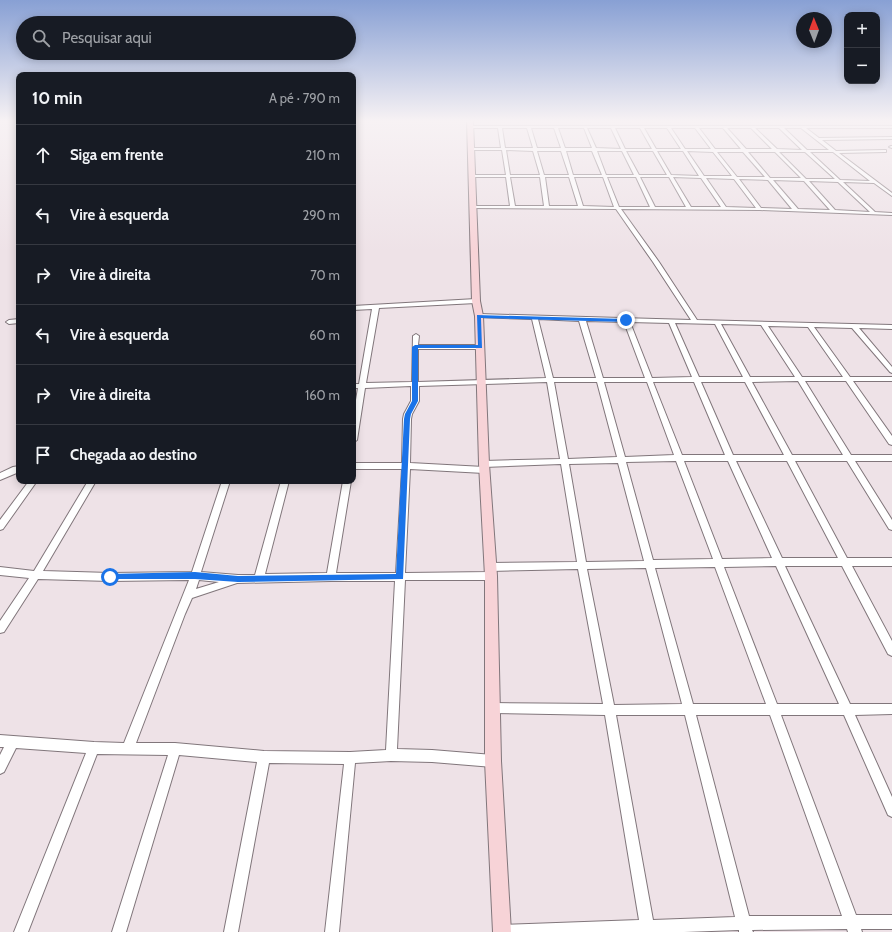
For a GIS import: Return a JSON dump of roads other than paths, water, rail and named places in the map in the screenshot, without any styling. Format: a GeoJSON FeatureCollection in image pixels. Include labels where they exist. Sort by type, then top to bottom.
{"type":"FeatureCollection","features":[{"type":"Feature","properties":{"kind":"street"},"geometry":{"type":"LineString","coordinates":[[472,164],[476,301],[479,316],[484,467],[490,572],[493,761],[502,932],[853,926],[892,922]]}},
{"type":"Feature","properties":{"kind":"street"},"geometry":{"type":"LineString","coordinates":[[506,164],[513,207]]}},
{"type":"Feature","properties":{"kind":"street"},"geometry":{"type":"LineString","coordinates":[[539,164],[548,207]]}},
{"type":"Feature","properties":{"kind":"street"},"geometry":{"type":"LineString","coordinates":[[569,164],[581,207]]}},
{"type":"Feature","properties":{"kind":"street"},"geometry":{"type":"LineString","coordinates":[[599,164],[617,207],[695,321]]}},
{"type":"Feature","properties":{"kind":"street"},"geometry":{"type":"LineString","coordinates":[[631,164],[652,207]]}},
{"type":"Feature","properties":{"kind":"street"},"geometry":{"type":"LineString","coordinates":[[663,164],[689,208]]}},
{"type":"Feature","properties":{"kind":"street"},"geometry":{"type":"LineString","coordinates":[[692,164],[724,208]]}},
{"type":"Feature","properties":{"kind":"street"},"geometry":{"type":"LineString","coordinates":[[726,164],[741,186],[760,209]]}},
{"type":"Feature","properties":{"kind":"street"},"geometry":{"type":"LineString","coordinates":[[756,164],[796,210]]}},
{"type":"Feature","properties":{"kind":"street"},"geometry":{"type":"LineString","coordinates":[[788,164],[805,180],[833,211]]}},
{"type":"Feature","properties":{"kind":"street"},"geometry":{"type":"LineString","coordinates":[[820,164],[873,212]]}},
{"type":"Feature","properties":{"kind":"street"},"geometry":{"type":"LineString","coordinates":[[851,164],[892,196]]}},
{"type":"Feature","properties":{"kind":"street"},"geometry":{"type":"LineString","coordinates":[[472,176],[670,176],[874,182]]}},
{"type":"Feature","properties":{"kind":"street"},"geometry":{"type":"LineString","coordinates":[[473,207],[724,208],[873,212],[892,214]]}},
{"type":"Feature","properties":{"kind":"street"},"geometry":{"type":"LineString","coordinates":[[356,308],[476,301]]}},
{"type":"Feature","properties":{"kind":"street"},"geometry":{"type":"LineString","coordinates":[[356,400],[357,386],[376,306]]}},
{"type":"Feature","properties":{"kind":"street"},"geometry":{"type":"LineString","coordinates":[[479,316],[892,327]]}},
{"type":"Feature","properties":{"kind":"street"},"geometry":{"type":"LineString","coordinates":[[534,318],[550,380],[648,929]]}},
{"type":"Feature","properties":{"kind":"street"},"geometry":{"type":"LineString","coordinates":[[582,319],[600,380],[689,710],[745,927]]}},
{"type":"Feature","properties":{"kind":"street"},"geometry":{"type":"LineString","coordinates":[[626,320],[774,710],[853,926]]}},
{"type":"Feature","properties":{"kind":"street"},"geometry":{"type":"LineString","coordinates":[[9,322],[16,321]]}},
{"type":"Feature","properties":{"kind":"street"},"geometry":{"type":"LineString","coordinates":[[671,321],[892,811]]}},
{"type":"Feature","properties":{"kind":"street"},"geometry":{"type":"LineString","coordinates":[[717,322],[892,651]]}},
{"type":"Feature","properties":{"kind":"street"},"geometry":{"type":"LineString","coordinates":[[763,323],[800,379],[892,528]]}},
{"type":"Feature","properties":{"kind":"street"},"geometry":{"type":"LineString","coordinates":[[809,324],[892,442]]}},
{"type":"Feature","properties":{"kind":"street"},"geometry":{"type":"LineString","coordinates":[[854,326],[892,371]]}},
{"type":"Feature","properties":{"kind":"street"},"geometry":{"type":"LineString","coordinates":[[391,755],[406,466],[407,419],[415,401],[416,336]]}},
{"type":"Feature","properties":{"kind":"street"},"geometry":{"type":"LineString","coordinates":[[415,347],[480,347]]}},
{"type":"Feature","properties":{"kind":"street"},"geometry":{"type":"LineString","coordinates":[[357,386],[550,380],[746,378],[892,379]]}},
{"type":"Feature","properties":{"kind":"street"},"geometry":{"type":"LineString","coordinates":[[356,466],[484,467],[565,462],[678,458],[892,458]]}},
{"type":"Feature","properties":{"kind":"street"},"geometry":{"type":"LineString","coordinates":[[0,477],[16,469]]}},
{"type":"Feature","properties":{"kind":"street"},"geometry":{"type":"LineString","coordinates":[[0,526],[31,484]]}},
{"type":"Feature","properties":{"kind":"street"},"geometry":{"type":"LineString","coordinates":[[0,629],[36,575],[90,484]]}},
{"type":"Feature","properties":{"kind":"street"},"geometry":{"type":"LineString","coordinates":[[128,748],[180,613],[189,595],[225,484]]}},
{"type":"Feature","properties":{"kind":"street"},"geometry":{"type":"LineString","coordinates":[[259,579],[284,484]]}},
{"type":"Feature","properties":{"kind":"street"},"geometry":{"type":"LineString","coordinates":[[331,577],[346,484]]}},
{"type":"Feature","properties":{"kind":"street"},"geometry":{"type":"LineString","coordinates":[[0,571],[36,575],[110,577],[195,576],[259,579],[400,577],[582,565],[650,566],[780,562],[892,562]]}},
{"type":"Feature","properties":{"kind":"street"},"geometry":{"type":"LineString","coordinates":[[189,595],[238,579]]}},
{"type":"Feature","properties":{"kind":"street"},"geometry":{"type":"LineString","coordinates":[[492,708],[610,710],[892,709]]}},
{"type":"Feature","properties":{"kind":"street"},"geometry":{"type":"LineString","coordinates":[[0,741],[94,748],[174,749],[264,757],[350,758],[391,755],[432,756],[493,761]]}},
{"type":"Feature","properties":{"kind":"street"},"geometry":{"type":"LineString","coordinates":[[0,768],[13,741]]}},
{"type":"Feature","properties":{"kind":"street"},"geometry":{"type":"LineString","coordinates":[[21,932],[94,748]]}},
{"type":"Feature","properties":{"kind":"street"},"geometry":{"type":"LineString","coordinates":[[119,932],[174,749]]}},
{"type":"Feature","properties":{"kind":"street"},"geometry":{"type":"LineString","coordinates":[[231,932],[264,757]]}},
{"type":"Feature","properties":{"kind":"street"},"geometry":{"type":"LineString","coordinates":[[332,932],[350,758]]}}]}
